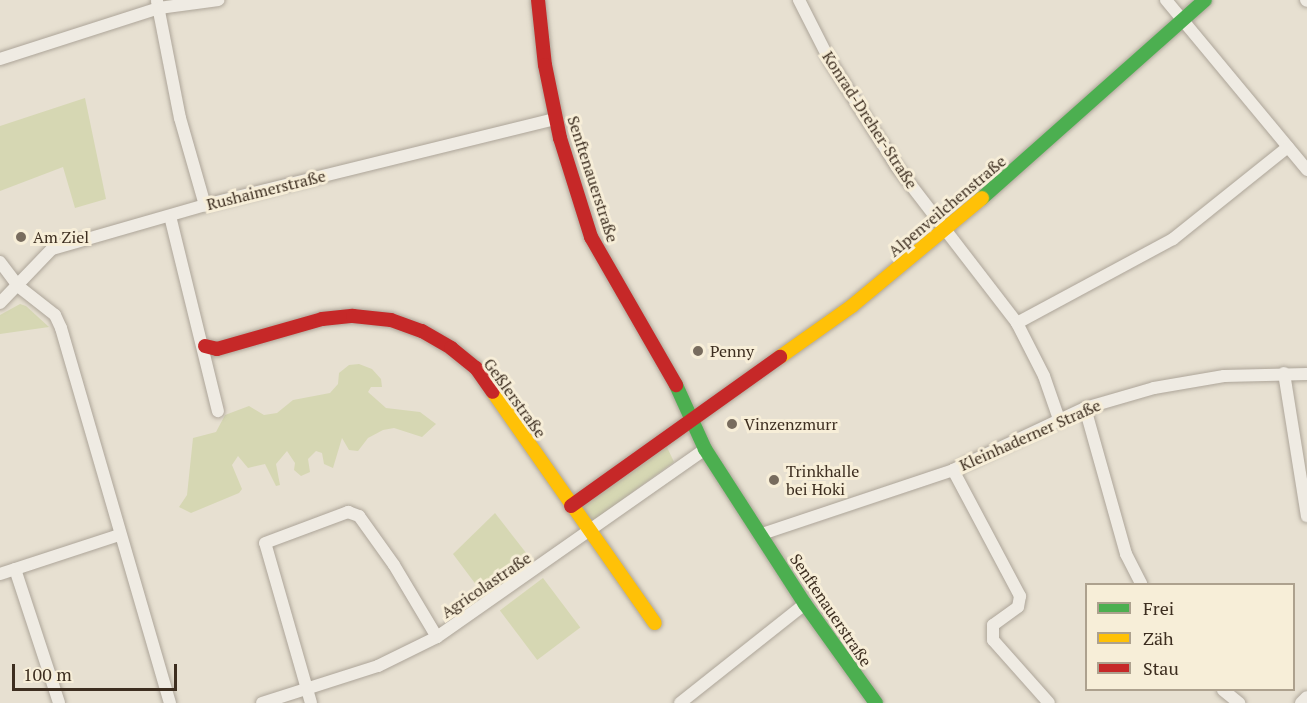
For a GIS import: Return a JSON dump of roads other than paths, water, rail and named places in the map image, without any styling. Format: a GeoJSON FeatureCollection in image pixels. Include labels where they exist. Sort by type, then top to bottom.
{"type":"FeatureCollection","features":[{"type":"Feature","properties":{"kind":"street"},"geometry":{"type":"LineString","coordinates":[[0,59],[158,4],[218,0]]}},
{"type":"Feature","properties":{"kind":"street","name":"Senftenauerstraße"},"geometry":{"type":"LineString","coordinates":[[538,0],[555,119],[591,237],[627,307],[693,417],[705,449],[762,534],[805,604],[876,703]]}},
{"type":"Feature","properties":{"kind":"street","name":"Konrad-Dreher-Straße"},"geometry":{"type":"LineString","coordinates":[[800,0],[859,110],[1017,323],[1044,376],[1059,419]]}},
{"type":"Feature","properties":{"kind":"street"},"geometry":{"type":"LineString","coordinates":[[1166,0],[1307,170]]}},
{"type":"Feature","properties":{"kind":"street","name":"Alpenveilchenstraße"},"geometry":{"type":"LineString","coordinates":[[693,417],[852,306],[946,230],[1205,0]]}},
{"type":"Feature","properties":{"kind":"street"},"geometry":{"type":"LineString","coordinates":[[158,4],[180,118],[205,205]]}},
{"type":"Feature","properties":{"kind":"street","name":"Rushaimerstraße"},"geometry":{"type":"LineString","coordinates":[[0,303],[52,249],[205,205],[555,119]]}},
{"type":"Feature","properties":{"kind":"street"},"geometry":{"type":"LineString","coordinates":[[1017,323],[1173,239],[1288,147]]}},
{"type":"Feature","properties":{"kind":"street"},"geometry":{"type":"LineString","coordinates":[[170,216],[205,346],[218,411]]}},
{"type":"Feature","properties":{"kind":"street"},"geometry":{"type":"LineString","coordinates":[[0,262],[18,286],[55,315],[61,328],[119,535],[170,703]]}},
{"type":"Feature","properties":{"kind":"street","name":"Geßlerstraße"},"geometry":{"type":"LineString","coordinates":[[205,346],[218,349],[322,319],[353,316],[391,320],[422,331],[476,368],[590,534],[655,623]]}},
{"type":"Feature","properties":{"kind":"street"},"geometry":{"type":"LineString","coordinates":[[1284,373],[1307,516]]}},
{"type":"Feature","properties":{"kind":"street","name":"Kleinhaderner Straße"},"geometry":{"type":"LineString","coordinates":[[762,534],[953,470],[1085,408],[1154,388],[1224,376],[1307,374]]}},
{"type":"Feature","properties":{"kind":"street"},"geometry":{"type":"LineString","coordinates":[[1085,408],[1126,554],[1140,583]]}},
{"type":"Feature","properties":{"kind":"street"},"geometry":{"type":"LineString","coordinates":[[571,506],[693,417]]}},
{"type":"Feature","properties":{"kind":"street","name":"Agricolastraße"},"geometry":{"type":"LineString","coordinates":[[262,703],[378,666],[437,638],[590,534],[705,449]]}},
{"type":"Feature","properties":{"kind":"street"},"geometry":{"type":"LineString","coordinates":[[953,470],[1020,596],[1018,607],[993,625],[993,640],[1049,703]]}},
{"type":"Feature","properties":{"kind":"street"},"geometry":{"type":"LineString","coordinates":[[311,703],[305,690],[265,543],[348,512],[359,516],[394,565],[437,638]]}},
{"type":"Feature","properties":{"kind":"street"},"geometry":{"type":"LineString","coordinates":[[0,574],[119,535]]}},
{"type":"Feature","properties":{"kind":"street"},"geometry":{"type":"LineString","coordinates":[[15,569],[59,703]]}},
{"type":"Feature","properties":{"kind":"street"},"geometry":{"type":"LineString","coordinates":[[680,703],[805,604]]}},
{"type":"Feature","properties":{"kind":"street"},"geometry":{"type":"LineString","coordinates":[[1224,691],[1239,703]]}},
{"type":"Feature","properties":{"kind":"street"},"geometry":{"type":"LineString","coordinates":[[1301,703],[1307,697]]}},
{"type":"Feature","properties":{"kind":"place","name":"Am Ziel"},"geometry":{"type":"Point","coordinates":[21,237]}},
{"type":"Feature","properties":{"kind":"place","name":"Penny"},"geometry":{"type":"Point","coordinates":[698,351]}},
{"type":"Feature","properties":{"kind":"place","name":"Vinzenzmurr"},"geometry":{"type":"Point","coordinates":[732,424]}},
{"type":"Feature","properties":{"kind":"place","name":"Trinkhalle bei Hoki"},"geometry":{"type":"Point","coordinates":[774,480]}}]}
